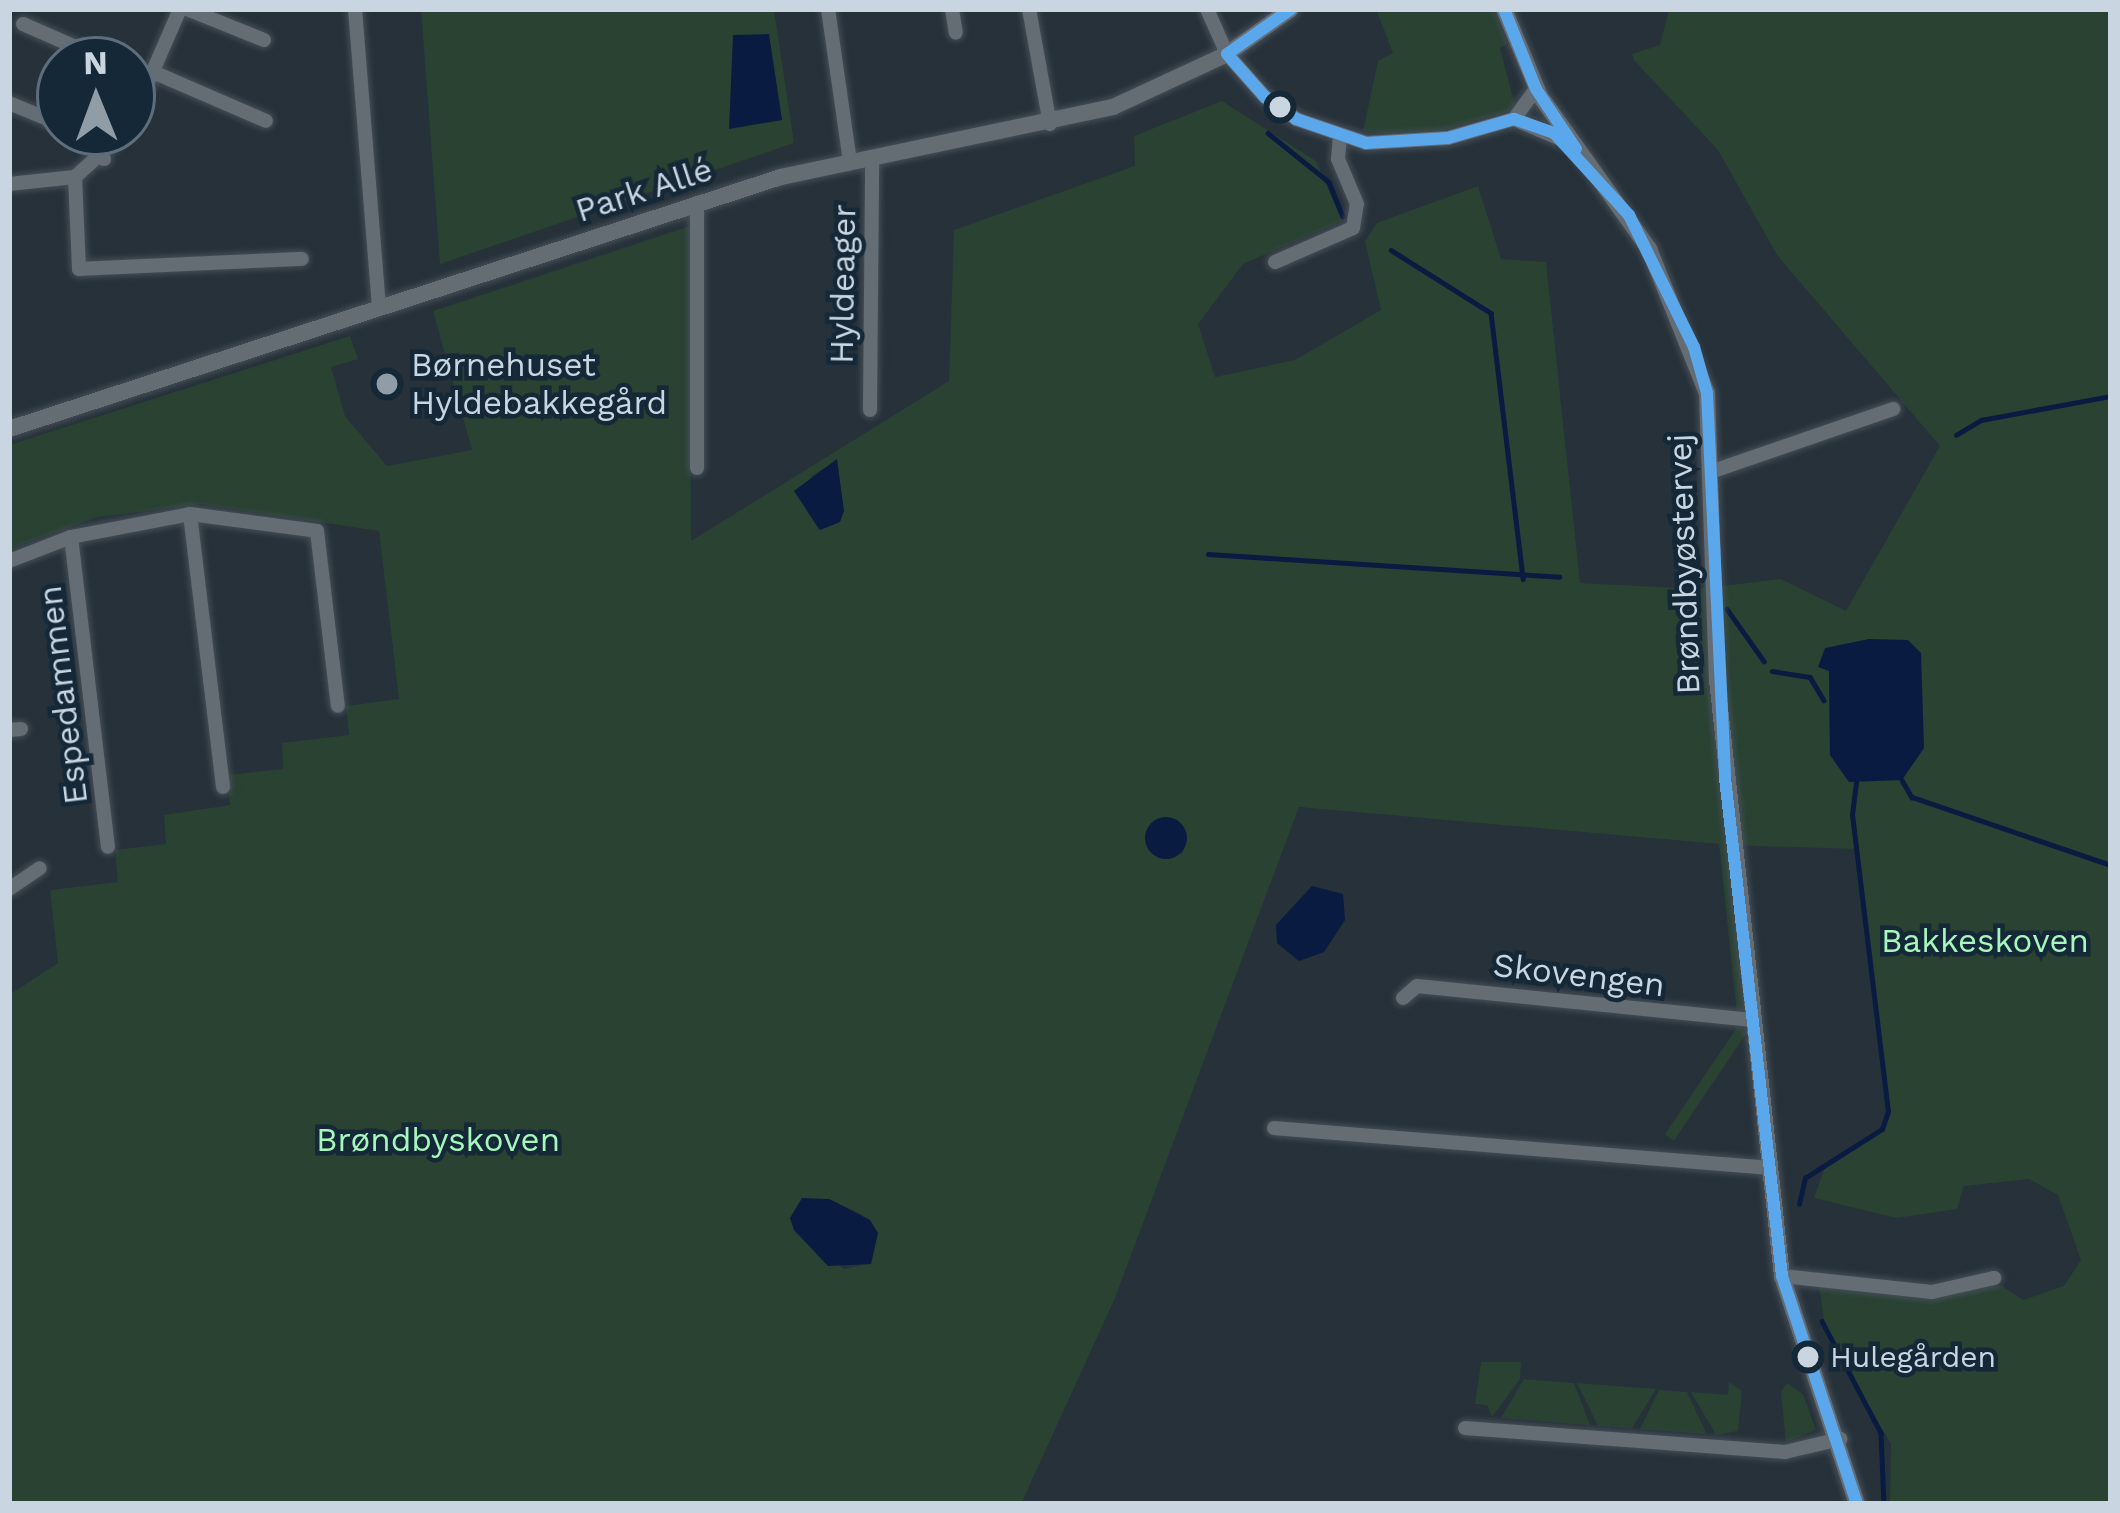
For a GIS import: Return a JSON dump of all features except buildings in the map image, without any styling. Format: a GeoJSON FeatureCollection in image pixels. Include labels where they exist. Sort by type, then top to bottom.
{"type":"FeatureCollection","features":[{"type":"Feature","properties":{"kind":"street"},"geometry":{"type":"LineString","coordinates":[[156,66],[183,9],[264,40]]}},
{"type":"Feature","properties":{"kind":"street"},"geometry":{"type":"LineString","coordinates":[[355,9],[379,308]]}},
{"type":"Feature","properties":{"kind":"street"},"geometry":{"type":"LineString","coordinates":[[828,9],[850,161]]}},
{"type":"Feature","properties":{"kind":"street"},"geometry":{"type":"LineString","coordinates":[[952,9],[956,33]]}},
{"type":"Feature","properties":{"kind":"street"},"geometry":{"type":"LineString","coordinates":[[1029,9],[1050,124]]}},
{"type":"Feature","properties":{"kind":"street"},"geometry":{"type":"LineString","coordinates":[[1207,9],[1227,54],[1265,97],[1340,136],[1411,144],[1514,119],[1570,143]]}},
{"type":"Feature","properties":{"kind":"street","name":"Park Allé"},"geometry":{"type":"LineString","coordinates":[[9,429],[697,203],[850,161],[1050,124],[1170,86],[1227,54],[1291,9]]}},
{"type":"Feature","properties":{"kind":"street","name":"Brøndbyøstervej"},"geometry":{"type":"LineString","coordinates":[[1504,9],[1536,89],[1570,143],[1629,215],[1694,346],[1707,393],[1717,680],[1782,1276],[1840,1439],[1857,1504]]}},
{"type":"Feature","properties":{"kind":"street"},"geometry":{"type":"LineString","coordinates":[[23,24],[50,36]]}},
{"type":"Feature","properties":{"kind":"street"},"geometry":{"type":"LineString","coordinates":[[156,78],[266,121]]}},
{"type":"Feature","properties":{"kind":"street"},"geometry":{"type":"LineString","coordinates":[[1514,119],[1536,89]]}},
{"type":"Feature","properties":{"kind":"street"},"geometry":{"type":"LineString","coordinates":[[1275,262],[1353,228],[1357,203],[1338,159],[1340,136]]}},
{"type":"Feature","properties":{"kind":"street"},"geometry":{"type":"LineString","coordinates":[[101,156],[104,159]]}},
{"type":"Feature","properties":{"kind":"street"},"geometry":{"type":"LineString","coordinates":[[9,184],[75,178],[106,156]]}},
{"type":"Feature","properties":{"kind":"street","name":"Hyldeager"},"geometry":{"type":"LineString","coordinates":[[869,410],[872,157]]}},
{"type":"Feature","properties":{"kind":"street"},"geometry":{"type":"LineString","coordinates":[[75,178],[79,269],[302,259]]}},
{"type":"Feature","properties":{"kind":"street"},"geometry":{"type":"LineString","coordinates":[[697,203],[697,468]]}},
{"type":"Feature","properties":{"kind":"street"},"geometry":{"type":"LineString","coordinates":[[1710,472],[1893,409]]}},
{"type":"Feature","properties":{"kind":"street"},"geometry":{"type":"LineString","coordinates":[[190,514],[223,787]]}},
{"type":"Feature","properties":{"kind":"street","name":"Espedammen"},"geometry":{"type":"LineString","coordinates":[[9,561],[71,537],[190,514],[317,531],[338,706]]}},
{"type":"Feature","properties":{"kind":"street","name":"Espedammen"},"geometry":{"type":"LineString","coordinates":[[71,537],[108,847]]}},
{"type":"Feature","properties":{"kind":"street"},"geometry":{"type":"LineString","coordinates":[[9,889],[40,868]]}},
{"type":"Feature","properties":{"kind":"street","name":"Skovengen"},"geometry":{"type":"LineString","coordinates":[[1403,998],[1417,986],[1752,1020]]}},
{"type":"Feature","properties":{"kind":"street"},"geometry":{"type":"LineString","coordinates":[[1274,1128],[1770,1168]]}},
{"type":"Feature","properties":{"kind":"street"},"geometry":{"type":"LineString","coordinates":[[1782,1276],[1932,1292],[1994,1278]]}},
{"type":"Feature","properties":{"kind":"street"},"geometry":{"type":"LineString","coordinates":[[1465,1428],[1785,1452],[1840,1439]]}},
{"type":"Feature","properties":{"kind":"green space"},"geometry":{"type":"Polygon","coordinates":[[[421,9],[774,9],[794,143],[440,264],[421,9]]]}},
{"type":"Feature","properties":{"kind":"green space"},"geometry":{"type":"Polygon","coordinates":[[[1376,9],[1492,9],[1507,44],[1500,48],[1516,109],[1420,136],[1363,131],[1378,61],[1393,53],[1376,9]]]}},
{"type":"Feature","properties":{"kind":"green space","name":"Brøndbyskoven"},"geometry":{"type":"Polygon","coordinates":[[[1669,9],[2111,9],[2111,1504],[1890,1504],[1891,1444],[1826,1334],[1818,1278],[1897,1292],[2002,1286],[2023,1300],[2064,1286],[2081,1260],[2058,1195],[2029,1179],[1964,1186],[1957,1209],[1896,1218],[1814,1198],[1825,1167],[1882,1129],[1888,1112],[1855,849],[1727,845],[1745,1007],[1737,1014],[1719,844],[1299,807],[1115,1298],[1021,1504],[9,1504],[9,995],[58,963],[50,890],[118,882],[115,850],[166,844],[164,815],[230,805],[227,775],[283,769],[282,743],[349,735],[346,706],[399,699],[379,531],[200,504],[98,517],[9,549],[9,445],[350,336],[358,359],[331,367],[345,416],[387,466],[472,450],[433,311],[690,226],[691,541],[949,381],[954,230],[1135,166],[1134,136],[1222,101],[1316,161],[1342,221],[1243,264],[1198,324],[1215,377],[1295,360],[1381,310],[1365,241],[1377,223],[1478,186],[1501,259],[1546,262],[1580,583],[1697,589],[1781,579],[1846,611],[1940,446],[1777,255],[1718,150],[1634,60],[1632,54],[1660,45],[1669,9]],[[826,467],[811,476],[806,510],[819,530],[840,522],[837,481],[826,467]],[[1869,639],[1837,652],[1829,671],[1830,755],[1849,782],[1869,639]],[[1162,817],[1148,829],[1153,853],[1182,854],[1187,839],[1162,817]],[[829,1199],[794,1230],[844,1269],[871,1263],[863,1215],[829,1199]]]}},
{"type":"Feature","properties":{"kind":"green space"},"geometry":{"type":"Polygon","coordinates":[[[1738,1026],[1747,1032],[1674,1141],[1665,1135],[1738,1026]]]}},
{"type":"Feature","properties":{"kind":"green space"},"geometry":{"type":"Polygon","coordinates":[[[1481,1362],[1521,1362],[1520,1379],[1492,1417],[1487,1405],[1475,1404],[1481,1362]]]}},
{"type":"Feature","properties":{"kind":"green space"},"geometry":{"type":"Polygon","coordinates":[[[1524,1379],[1574,1383],[1590,1425],[1501,1418],[1524,1379]]]}},
{"type":"Feature","properties":{"kind":"green space"},"geometry":{"type":"Polygon","coordinates":[[[1729,1382],[1742,1391],[1738,1431],[1716,1435],[1691,1392],[1728,1395],[1729,1382]]]}},
{"type":"Feature","properties":{"kind":"green space"},"geometry":{"type":"Polygon","coordinates":[[[1577,1383],[1656,1389],[1632,1428],[1598,1426],[1577,1383]]]}},
{"type":"Feature","properties":{"kind":"green space"},"geometry":{"type":"Polygon","coordinates":[[[1787,1383],[1803,1394],[1816,1430],[1786,1442],[1781,1392],[1787,1383]]]}},
{"type":"Feature","properties":{"kind":"green space"},"geometry":{"type":"Polygon","coordinates":[[[1659,1390],[1687,1392],[1707,1434],[1640,1429],[1659,1390]]]}},
{"type":"Feature","properties":{"kind":"water"},"geometry":{"type":"Polygon","coordinates":[[[769,34],[782,120],[729,129],[733,35],[769,34]]]}},
{"type":"Feature","properties":{"kind":"water"},"geometry":{"type":"Polygon","coordinates":[[[837,459],[844,511],[840,522],[820,530],[794,491],[837,459]]]}},
{"type":"Feature","properties":{"kind":"water"},"geometry":{"type":"Polygon","coordinates":[[[1869,639],[1908,640],[1921,653],[1924,748],[1902,780],[1849,782],[1830,755],[1829,671],[1818,667],[1825,648],[1869,639]]]}},
{"type":"Feature","properties":{"kind":"water"},"geometry":{"type":"Polygon","coordinates":[[[1166,817],[1181,823],[1187,838],[1181,853],[1166,859],[1151,853],[1145,838],[1151,823],[1166,817]]]}},
{"type":"Feature","properties":{"kind":"water"},"geometry":{"type":"Polygon","coordinates":[[[1312,886],[1343,894],[1345,920],[1324,952],[1299,961],[1277,943],[1276,925],[1312,886]]]}},
{"type":"Feature","properties":{"kind":"water"},"geometry":{"type":"Polygon","coordinates":[[[802,1198],[829,1199],[870,1220],[878,1233],[871,1264],[828,1266],[794,1230],[790,1218],[802,1198]]]}},
{"type":"Feature","properties":{"kind":"waterway"},"geometry":{"type":"LineString","coordinates":[[1268,133],[1329,182],[1343,216]]}},
{"type":"Feature","properties":{"kind":"waterway"},"geometry":{"type":"LineString","coordinates":[[1391,250],[1491,313],[1523,579]]}},
{"type":"Feature","properties":{"kind":"waterway"},"geometry":{"type":"LineString","coordinates":[[1956,435],[1981,420],[2111,396]]}},
{"type":"Feature","properties":{"kind":"waterway"},"geometry":{"type":"LineString","coordinates":[[1208,554],[1559,577]]}},
{"type":"Feature","properties":{"kind":"waterway"},"geometry":{"type":"LineString","coordinates":[[1727,609],[1764,661]]}},
{"type":"Feature","properties":{"kind":"waterway"},"geometry":{"type":"LineString","coordinates":[[1772,671],[1810,677],[1824,700]]}},
{"type":"Feature","properties":{"kind":"waterway"},"geometry":{"type":"LineString","coordinates":[[1902,780],[1912,797],[2111,865]]}},
{"type":"Feature","properties":{"kind":"waterway"},"geometry":{"type":"LineString","coordinates":[[1799,1204],[1805,1178],[1882,1129],[1888,1112],[1852,815],[1856,782]]}},
{"type":"Feature","properties":{"kind":"waterway"},"geometry":{"type":"LineString","coordinates":[[1822,1321],[1881,1433],[1884,1504]]}},
{"type":"Feature","properties":{"kind":"transit line"},"geometry":{"type":"LineString","coordinates":[[1291,9],[1227,54],[1265,97],[1296,119],[1366,143],[1448,138],[1514,119],[1554,133],[1629,215],[1694,347],[1707,393],[1725,778],[1782,1276],[1857,1504]]}},
{"type":"Feature","properties":{"kind":"transit line"},"geometry":{"type":"LineString","coordinates":[[1504,9],[1536,89],[1576,149]]}},
{"type":"Feature","properties":{"kind":"place","name":"Børnehuset Hyldebakkegård"},"geometry":{"type":"Point","coordinates":[387,384]}},
{"type":"Feature","properties":{"kind":"place","name":"Hulegården"},"geometry":{"type":"Point","coordinates":[1808,1357]}},
{"type":"Feature","properties":{"kind":"park label","name":"Bakkeskoven"},"geometry":{"type":"Point","coordinates":[1985,941]}}]}
